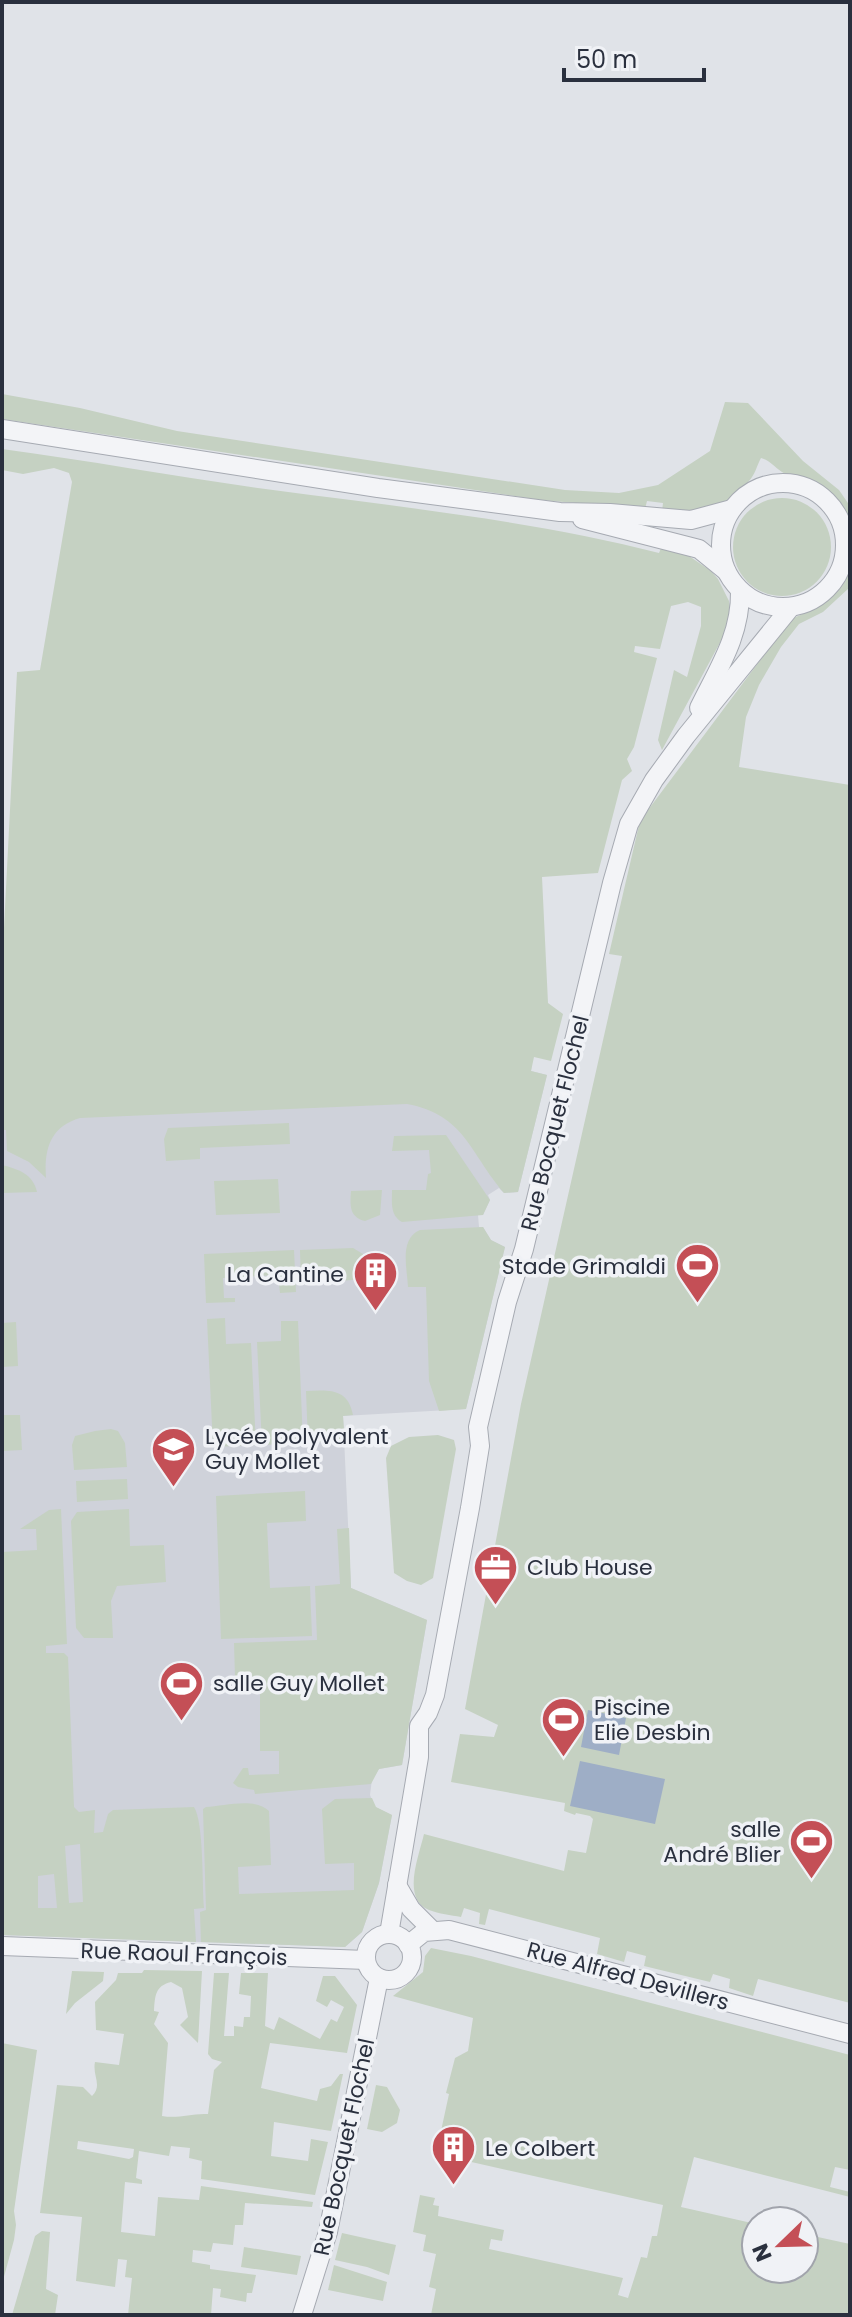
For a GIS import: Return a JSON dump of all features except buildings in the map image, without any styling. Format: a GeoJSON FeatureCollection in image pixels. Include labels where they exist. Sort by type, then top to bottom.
{"type":"FeatureCollection","features":[{"type":"Feature","properties":{"kind":"street"},"geometry":{"type":"LineString","coordinates":[[2,429],[378,488],[560,512],[691,520],[732,509],[753,490],[785,483],[812,491],[833,508],[842,524],[844,561],[836,578],[824,592],[809,602],[791,607],[773,607],[755,602],[740,591],[726,571],[699,549],[560,512]]}},
{"type":"Feature","properties":{"kind":"street"},"geometry":{"type":"LineString","coordinates":[[726,571],[721,555],[721,539],[732,509]]}},
{"type":"Feature","properties":{"kind":"street","name":"Rue Bocquet Flochel"},"geometry":{"type":"LineString","coordinates":[[686,736],[729,649],[740,615],[740,591]]}},
{"type":"Feature","properties":{"kind":"street","name":"Rue Bocquet Flochel"},"geometry":{"type":"LineString","coordinates":[[389,1934],[419,1757],[427,1742],[428,1713],[435,1695],[470,1508],[480,1446],[478,1427],[483,1401],[507,1302],[524,1249],[629,824],[637,807],[686,736],[791,607]]}},
{"type":"Feature","properties":{"kind":"street"},"geometry":{"type":"LineString","coordinates":[[397,1885],[411,1909],[432,1930]]}},
{"type":"Feature","properties":{"kind":"street"},"geometry":{"type":"LineString","coordinates":[[408,1945],[424,1932],[432,1930]]}},
{"type":"Feature","properties":{"kind":"street","name":"Rue Alfred Devillers"},"geometry":{"type":"LineString","coordinates":[[432,1930],[472,1935],[850,2034]]}},
{"type":"Feature","properties":{"kind":"street"},"geometry":{"type":"LineString","coordinates":[[389,1934],[403,1939],[408,1945],[411,1961],[403,1975],[396,1979],[379,1978],[370,1971],[366,1960],[369,1945],[381,1935],[389,1934]]}},
{"type":"Feature","properties":{"kind":"street","name":"Rue Raoul François"},"geometry":{"type":"LineString","coordinates":[[2,1946],[366,1960]]}},
{"type":"Feature","properties":{"kind":"street","name":"Rue Bocquet Flochel"},"geometry":{"type":"LineString","coordinates":[[302,2315],[328,2232],[379,1978]]}},
{"type":"Feature","properties":{"kind":"shaded area","name":"Lycée polyvalent Guy Mollet"},"geometry":{"type":"Polygon","coordinates":[[[532,1064],[531,1071],[547,1075],[518,1192],[504,1193],[499,1188],[488,1195],[490,1200],[483,1215],[478,1215],[479,1227],[483,1227],[491,1240],[505,1247],[466,1409],[343,1416],[351,1588],[427,1620],[402,1765],[379,1769],[372,1779],[370,1795],[375,1807],[392,1815],[379,1883],[362,1932],[345,1947],[2,1935],[2,1081],[532,1064]]]}},
{"type":"Feature","properties":{"kind":"green space"},"geometry":{"type":"Polygon","coordinates":[[[2,394],[80,408],[177,431],[565,490],[619,493],[658,485],[710,451],[725,402],[748,403],[803,461],[839,490],[850,506],[850,528],[838,506],[821,488],[785,474],[761,458],[749,481],[720,504],[699,511],[662,511],[663,503],[647,501],[645,509],[541,500],[2,419],[2,394]]]}},
{"type":"Feature","properties":{"kind":"green space"},"geometry":{"type":"Polygon","coordinates":[[[2,449],[516,523],[659,553],[661,548],[686,554],[718,579],[729,601],[730,611],[723,637],[662,750],[658,740],[674,670],[687,677],[701,626],[701,607],[688,602],[671,606],[660,649],[635,646],[634,652],[657,658],[634,747],[627,759],[632,771],[622,780],[598,873],[542,877],[548,1003],[563,1014],[551,1061],[534,1057],[531,1071],[547,1075],[518,1192],[504,1193],[454,1126],[426,1109],[407,1104],[80,1118],[62,1127],[51,1140],[46,1158],[46,1178],[29,1162],[7,1151],[6,1130],[2,1130],[2,967],[17,672],[40,670],[72,482],[69,473],[54,468],[23,474],[2,470],[2,449]]]}},
{"type":"Feature","properties":{"kind":"green space"},"geometry":{"type":"Polygon","coordinates":[[[772,498],[792,498],[817,512],[828,528],[831,547],[828,566],[817,582],[792,596],[772,596],[755,588],[741,574],[733,557],[733,537],[741,520],[755,506],[772,498]]]}},
{"type":"Feature","properties":{"kind":"green space","name":"Stade Grimaldi"},"geometry":{"type":"Polygon","coordinates":[[[850,569],[849,588],[823,612],[799,624],[781,647],[759,685],[746,717],[739,767],[850,785],[850,2003],[758,1979],[753,1996],[729,1988],[730,1979],[713,1974],[710,1982],[644,1966],[646,1956],[627,1951],[624,1962],[597,1954],[600,1938],[489,1909],[485,1925],[479,1924],[480,1913],[464,1908],[461,1917],[429,1910],[416,1897],[414,1876],[424,1834],[564,1871],[568,1850],[586,1853],[593,1819],[590,1816],[564,1811],[565,1803],[451,1782],[460,1734],[494,1737],[498,1725],[465,1709],[521,1404],[622,956],[609,954],[639,825],[648,810],[791,619],[826,600],[840,587],[850,569]]]}},
{"type":"Feature","properties":{"kind":"green space"},"geometry":{"type":"Polygon","coordinates":[[[289,1123],[290,1144],[200,1148],[200,1159],[166,1161],[164,1139],[168,1128],[289,1123]]]}},
{"type":"Feature","properties":{"kind":"green space"},"geometry":{"type":"Polygon","coordinates":[[[446,1135],[490,1200],[483,1215],[402,1222],[394,1212],[392,1190],[426,1190],[428,1174],[431,1173],[429,1150],[392,1151],[394,1136],[446,1135]]]}},
{"type":"Feature","properties":{"kind":"green space"},"geometry":{"type":"Polygon","coordinates":[[[2,1165],[28,1177],[37,1192],[2,1193],[2,1165]]]}},
{"type":"Feature","properties":{"kind":"green space"},"geometry":{"type":"Polygon","coordinates":[[[278,1179],[280,1213],[216,1215],[214,1181],[278,1179]]]}},
{"type":"Feature","properties":{"kind":"green space"},"geometry":{"type":"Polygon","coordinates":[[[382,1190],[380,1215],[365,1221],[356,1217],[351,1206],[351,1191],[382,1190]]]}},
{"type":"Feature","properties":{"kind":"green space"},"geometry":{"type":"Polygon","coordinates":[[[483,1227],[491,1240],[505,1247],[466,1409],[439,1411],[429,1381],[426,1287],[408,1287],[407,1247],[413,1234],[420,1230],[483,1227]]]}},
{"type":"Feature","properties":{"kind":"green space"},"geometry":{"type":"Polygon","coordinates":[[[353,1248],[363,1254],[365,1279],[301,1284],[300,1250],[353,1248]]]}},
{"type":"Feature","properties":{"kind":"green space"},"geometry":{"type":"Polygon","coordinates":[[[294,1250],[296,1292],[280,1293],[278,1275],[223,1278],[224,1298],[235,1298],[235,1302],[206,1303],[204,1254],[294,1250]]]}},
{"type":"Feature","properties":{"kind":"green space"},"geometry":{"type":"Polygon","coordinates":[[[225,1318],[226,1344],[251,1343],[256,1445],[213,1447],[207,1319],[225,1318]]]}},
{"type":"Feature","properties":{"kind":"green space"},"geometry":{"type":"Polygon","coordinates":[[[281,1321],[298,1321],[303,1443],[262,1445],[257,1342],[281,1341],[281,1321]]]}},
{"type":"Feature","properties":{"kind":"green space"},"geometry":{"type":"Polygon","coordinates":[[[16,1322],[18,1366],[2,1367],[2,1323],[16,1322]]]}},
{"type":"Feature","properties":{"kind":"green space"},"geometry":{"type":"Polygon","coordinates":[[[306,1391],[336,1392],[347,1400],[353,1415],[343,1416],[345,1442],[308,1442],[306,1391]]]}},
{"type":"Feature","properties":{"kind":"green space"},"geometry":{"type":"Polygon","coordinates":[[[2,1415],[20,1415],[22,1450],[2,1451],[2,1415]]]}},
{"type":"Feature","properties":{"kind":"green space"},"geometry":{"type":"Polygon","coordinates":[[[111,1429],[118,1431],[125,1443],[127,1467],[74,1470],[72,1445],[75,1436],[111,1429]]]}},
{"type":"Feature","properties":{"kind":"green space"},"geometry":{"type":"Polygon","coordinates":[[[438,1435],[454,1440],[456,1449],[433,1578],[421,1585],[394,1573],[386,1458],[391,1446],[409,1437],[438,1435]]]}},
{"type":"Feature","properties":{"kind":"green space"},"geometry":{"type":"Polygon","coordinates":[[[127,1479],[128,1499],[77,1502],[76,1481],[127,1479]]]}},
{"type":"Feature","properties":{"kind":"green space"},"geometry":{"type":"Polygon","coordinates":[[[305,1491],[306,1521],[267,1523],[270,1588],[310,1586],[312,1636],[221,1639],[216,1496],[305,1491]]]}},
{"type":"Feature","properties":{"kind":"green space"},"geometry":{"type":"Polygon","coordinates":[[[61,1509],[67,1644],[46,1646],[46,1653],[64,1653],[68,1657],[74,1807],[79,1812],[95,1810],[94,1833],[103,1832],[108,1814],[113,1810],[194,1807],[201,1840],[204,1908],[194,1909],[196,1942],[2,1935],[2,1552],[37,1550],[36,1529],[20,1529],[49,1510],[61,1509]],[[80,1844],[65,1846],[69,1903],[83,1902],[80,1844]],[[54,1874],[38,1876],[38,1908],[57,1908],[54,1874]]]}},
{"type":"Feature","properties":{"kind":"green space"},"geometry":{"type":"Polygon","coordinates":[[[129,1509],[130,1546],[164,1545],[166,1582],[117,1586],[111,1601],[113,1638],[84,1638],[76,1628],[71,1521],[77,1512],[129,1509]]]}},
{"type":"Feature","properties":{"kind":"green space"},"geometry":{"type":"Polygon","coordinates":[[[349,1528],[351,1588],[427,1620],[402,1765],[379,1769],[371,1784],[255,1794],[254,1790],[233,1783],[243,1768],[248,1768],[249,1775],[279,1774],[279,1751],[260,1751],[260,1693],[247,1693],[247,1678],[235,1678],[234,1643],[317,1640],[315,1586],[340,1584],[337,1529],[349,1528]]]}},
{"type":"Feature","properties":{"kind":"green space"},"geometry":{"type":"Polygon","coordinates":[[[372,1798],[376,1807],[392,1815],[379,1883],[362,1932],[345,1947],[201,1942],[200,1912],[206,1910],[203,1809],[248,1803],[269,1811],[271,1865],[238,1867],[239,1894],[354,1890],[354,1863],[325,1864],[322,1809],[335,1799],[372,1798]]]}},
{"type":"Feature","properties":{"kind":"green space"},"geometry":{"type":"Polygon","coordinates":[[[431,1948],[471,1956],[850,2055],[850,2170],[835,2167],[830,2187],[850,2192],[850,2197],[694,2157],[681,2207],[740,2220],[740,2285],[820,2285],[820,2237],[850,2244],[850,2315],[431,2315],[436,2289],[429,2287],[436,2254],[423,2251],[426,2235],[413,2232],[420,2195],[435,2198],[433,2205],[439,2206],[438,2216],[504,2230],[502,2241],[491,2239],[489,2249],[623,2278],[618,2295],[628,2298],[641,2257],[647,2258],[652,2236],[657,2236],[663,2205],[436,2154],[455,2058],[468,2051],[473,2018],[393,1996],[423,1972],[425,1956],[431,1948]]]}},
{"type":"Feature","properties":{"kind":"green space"},"geometry":{"type":"Polygon","coordinates":[[[144,1970],[202,1971],[198,2043],[180,2025],[188,2017],[182,1988],[171,1982],[162,1986],[156,1996],[154,2011],[159,2012],[154,2024],[168,2043],[162,2116],[208,2114],[214,2070],[222,2062],[208,2054],[214,1973],[229,1973],[224,2036],[234,2036],[234,2026],[243,2027],[244,2017],[250,2017],[251,1996],[239,1994],[241,1973],[268,1973],[265,2026],[274,2030],[279,2017],[320,2039],[331,2019],[337,2022],[344,2007],[331,2000],[327,2007],[316,2001],[323,1976],[335,1976],[357,2005],[347,2053],[270,2043],[261,2088],[317,2101],[320,2089],[331,2086],[343,2074],[331,2131],[274,2122],[271,2156],[308,2161],[311,2139],[328,2142],[315,2195],[201,2179],[202,2161],[189,2158],[190,2148],[171,2146],[169,2156],[139,2151],[136,2178],[142,2180],[142,2184],[125,2182],[121,2232],[155,2236],[158,2197],[199,2200],[201,2186],[313,2202],[312,2207],[245,2203],[243,2225],[235,2225],[233,2245],[213,2243],[211,2252],[193,2250],[192,2262],[210,2265],[210,2269],[256,2275],[252,2293],[247,2293],[246,2302],[220,2297],[221,2289],[213,2288],[211,2315],[128,2315],[132,2278],[125,2277],[127,2260],[118,2259],[115,2287],[76,2281],[82,2217],[40,2213],[57,2085],[83,2087],[92,2096],[97,2088],[95,2062],[119,2065],[124,2034],[96,2030],[95,2002],[116,1980],[118,1973],[142,1973],[144,1970]],[[78,2141],[77,2149],[129,2159],[133,2157],[134,2149],[78,2141]]]}},
{"type":"Feature","properties":{"kind":"green space"},"geometry":{"type":"Polygon","coordinates":[[[72,1971],[104,1972],[103,1981],[66,2014],[72,1971]]]}},
{"type":"Feature","properties":{"kind":"green space"},"geometry":{"type":"Polygon","coordinates":[[[2,2043],[37,2050],[14,2211],[14,2240],[2,2284],[2,2043]]]}},
{"type":"Feature","properties":{"kind":"green space"},"geometry":{"type":"Polygon","coordinates":[[[376,2085],[387,2087],[400,2110],[397,2123],[382,2132],[367,2129],[376,2085]]]}},
{"type":"Feature","properties":{"kind":"green space"},"geometry":{"type":"Polygon","coordinates":[[[42,2231],[50,2232],[46,2289],[58,2295],[55,2315],[12,2315],[35,2236],[42,2231]]]}},
{"type":"Feature","properties":{"kind":"green space"},"geometry":{"type":"Polygon","coordinates":[[[342,2233],[396,2245],[389,2275],[335,2260],[342,2233]]]}},
{"type":"Feature","properties":{"kind":"green space"},"geometry":{"type":"Polygon","coordinates":[[[244,2247],[301,2256],[297,2275],[241,2267],[244,2247]]]}},
{"type":"Feature","properties":{"kind":"green space"},"geometry":{"type":"Polygon","coordinates":[[[334,2265],[387,2282],[383,2301],[328,2290],[334,2265]]]}},
{"type":"Feature","properties":{"kind":"water"},"geometry":{"type":"Polygon","coordinates":[[[588,1710],[626,1718],[619,1755],[581,1747],[588,1710]]]}},
{"type":"Feature","properties":{"kind":"water"},"geometry":{"type":"Polygon","coordinates":[[[580,1761],[665,1779],[655,1824],[570,1806],[580,1761]]]}},
{"type":"Feature","properties":{"kind":"place","name":"Stade Grimaldi"},"geometry":{"type":"Point","coordinates":[697,1305]}},
{"type":"Feature","properties":{"kind":"place","name":"La Cantine"},"geometry":{"type":"Point","coordinates":[375,1313]}},
{"type":"Feature","properties":{"kind":"place","name":"Lycée polyvalent Guy Mollet"},"geometry":{"type":"Point","coordinates":[174,1488]}},
{"type":"Feature","properties":{"kind":"place","name":"Club House"},"geometry":{"type":"Point","coordinates":[496,1606]}},
{"type":"Feature","properties":{"kind":"place","name":"salle Guy Mollet"},"geometry":{"type":"Point","coordinates":[182,1722]}},
{"type":"Feature","properties":{"kind":"place","name":"Piscine Elie Desbin"},"geometry":{"type":"Point","coordinates":[563,1759]}},
{"type":"Feature","properties":{"kind":"place","name":"salle André Blier"},"geometry":{"type":"Point","coordinates":[812,1881]}},
{"type":"Feature","properties":{"kind":"place","name":"Le Colbert"},"geometry":{"type":"Point","coordinates":[454,2187]}}]}
